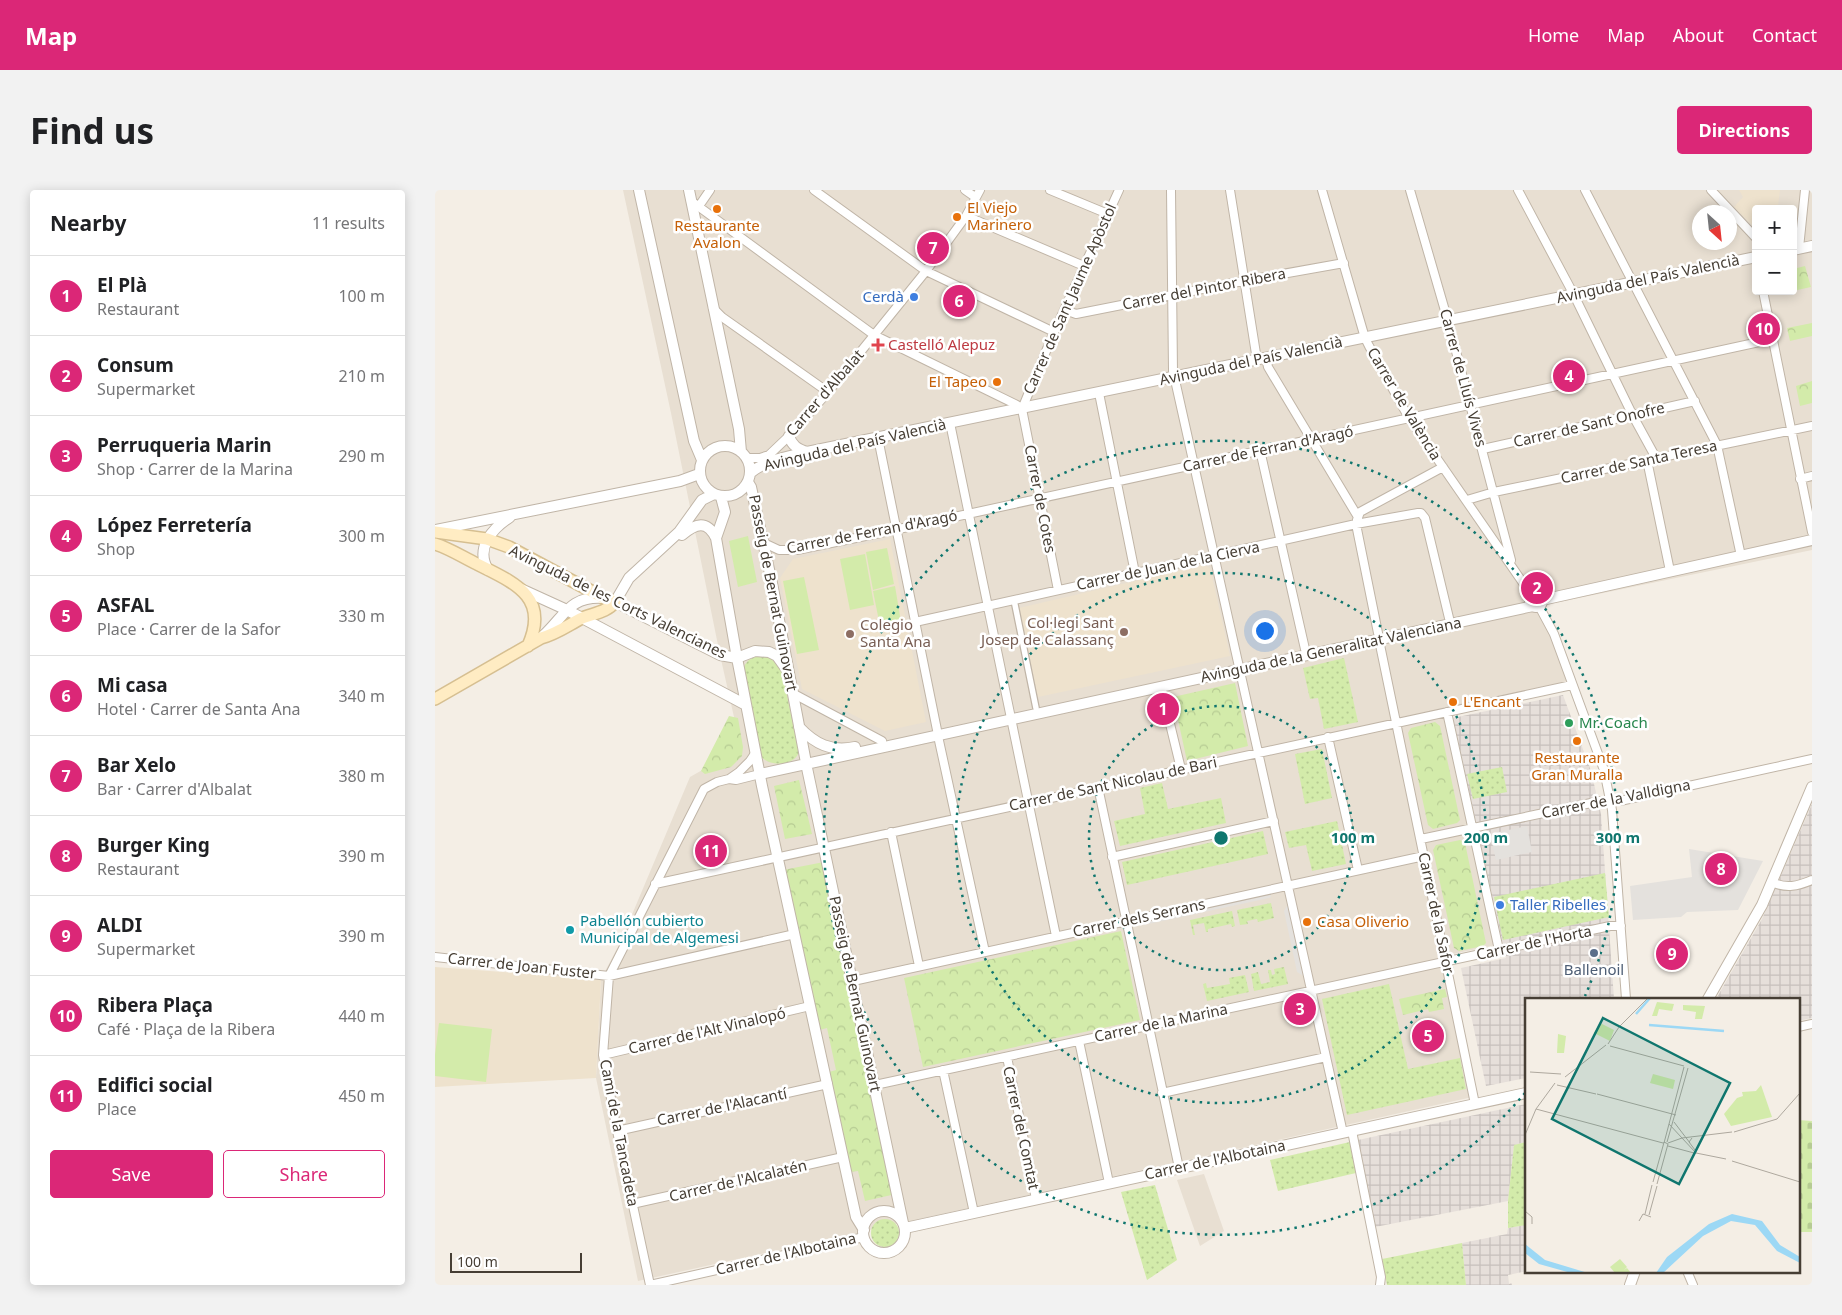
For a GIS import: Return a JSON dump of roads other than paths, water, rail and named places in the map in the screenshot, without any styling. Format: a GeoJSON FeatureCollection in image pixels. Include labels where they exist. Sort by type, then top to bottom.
{"type":"FeatureCollection","features":[{"type":"Feature","properties":{"kind":"main road","name":"Avinguda de les Corts Valencianes"},"geometry":{"type":"LineString","coordinates":[[435,531],[487,539],[509,547],[609,600]]}},
{"type":"Feature","properties":{"kind":"main road","name":"Avinguda de les Corts Valencianes"},"geometry":{"type":"LineString","coordinates":[[435,544],[520,588]]}},
{"type":"Feature","properties":{"kind":"main road"},"geometry":{"type":"LineString","coordinates":[[520,588],[530,599],[534,610],[535,628],[528,646]]}},
{"type":"Feature","properties":{"kind":"main road"},"geometry":{"type":"LineString","coordinates":[[435,699],[541,638],[554,634],[583,618],[606,610],[609,600]]}},
{"type":"Feature","properties":{"kind":"street"},"geometry":{"type":"LineString","coordinates":[[639,190],[694,442],[701,460],[699,474],[707,490],[718,496]]}},
{"type":"Feature","properties":{"kind":"street"},"geometry":{"type":"LineString","coordinates":[[541,638],[567,610],[581,599],[593,597],[609,600],[629,578],[679,532],[702,500],[737,494],[749,477],[713,308],[695,203],[689,190]]}},
{"type":"Feature","properties":{"kind":"street"},"geometry":{"type":"LineString","coordinates":[[695,203],[710,190]]}},
{"type":"Feature","properties":{"kind":"street"},"geometry":{"type":"LineString","coordinates":[[814,190],[926,272],[1054,332]]}},
{"type":"Feature","properties":{"kind":"street"},"geometry":{"type":"LineString","coordinates":[[965,190],[975,197]]}},
{"type":"Feature","properties":{"kind":"street","name":"Carrer d'Albalat"},"geometry":{"type":"LineString","coordinates":[[744,455],[760,458],[769,455],[829,392],[926,272],[966,216],[980,190]]}},
{"type":"Feature","properties":{"kind":"street"},"geometry":{"type":"LineString","coordinates":[[1050,190],[1108,214]]}},
{"type":"Feature","properties":{"kind":"street","name":"Carrer de Sant Jaume Apòstol"},"geometry":{"type":"LineString","coordinates":[[1022,408],[1054,332],[1119,190]]}},
{"type":"Feature","properties":{"kind":"street"},"geometry":{"type":"LineString","coordinates":[[1171,190],[1174,377],[1326,1057],[1347,1132],[1381,1277],[1380,1285]]}},
{"type":"Feature","properties":{"kind":"street","name":"Carrer de la Safor"},"geometry":{"type":"LineString","coordinates":[[1230,190],[1243,281],[1261,359],[1268,367],[1311,439],[1357,521],[1475,1104]]}},
{"type":"Feature","properties":{"kind":"street","name":"Carrer de València"},"geometry":{"type":"LineString","coordinates":[[1322,190],[1365,338],[1409,418],[1513,566],[1554,634],[1604,770],[1610,798],[1626,998]]}},
{"type":"Feature","properties":{"kind":"street","name":"Carrer de Lluís Vives"},"geometry":{"type":"LineString","coordinates":[[1410,190],[1448,321],[1513,566]]}},
{"type":"Feature","properties":{"kind":"street"},"geometry":{"type":"LineString","coordinates":[[1518,190],[1574,295],[1633,416],[1656,458]]}},
{"type":"Feature","properties":{"kind":"street"},"geometry":{"type":"LineString","coordinates":[[1585,190],[1717,445],[1741,556]]}},
{"type":"Feature","properties":{"kind":"street"},"geometry":{"type":"LineString","coordinates":[[1711,190],[1752,234]]}},
{"type":"Feature","properties":{"kind":"street"},"geometry":{"type":"LineString","coordinates":[[1797,242],[1805,190]]}},
{"type":"Feature","properties":{"kind":"street"},"geometry":{"type":"LineString","coordinates":[[695,203],[874,335],[1022,408]]}},
{"type":"Feature","properties":{"kind":"street"},"geometry":{"type":"LineString","coordinates":[[966,216],[1084,266]]}},
{"type":"Feature","properties":{"kind":"street"},"geometry":{"type":"LineString","coordinates":[[1797,249],[1812,246]]}},
{"type":"Feature","properties":{"kind":"street","name":"Avinguda del País Valencià"},"geometry":{"type":"LineString","coordinates":[[749,477],[759,466],[807,452],[1752,258]]}},
{"type":"Feature","properties":{"kind":"street","name":"Carrer del Pintor Ribera"},"geometry":{"type":"LineString","coordinates":[[1065,310],[1076,314],[1344,263]]}},
{"type":"Feature","properties":{"kind":"street"},"geometry":{"type":"LineString","coordinates":[[1764,295],[1812,532]]}},
{"type":"Feature","properties":{"kind":"street"},"geometry":{"type":"LineString","coordinates":[[713,308],[722,317],[829,392]]}},
{"type":"Feature","properties":{"kind":"street","name":"Carrer de Ferran d'Aragó"},"geometry":{"type":"LineString","coordinates":[[764,543],[779,550],[797,550],[897,530],[1773,339]]}},
{"type":"Feature","properties":{"kind":"street"},"geometry":{"type":"LineString","coordinates":[[1099,393],[1135,573]]}},
{"type":"Feature","properties":{"kind":"street","name":"Carrer de Sant Onofre"},"geometry":{"type":"LineString","coordinates":[[1483,449],[1695,402]]}},
{"type":"Feature","properties":{"kind":"street","name":"Carrer de Cotes"},"geometry":{"type":"LineString","coordinates":[[1022,408],[1058,590]]}},
{"type":"Feature","properties":{"kind":"street"},"geometry":{"type":"LineString","coordinates":[[950,423],[1056,936]]}},
{"type":"Feature","properties":{"kind":"street","name":"Carrer de Santa Teresa"},"geometry":{"type":"LineString","coordinates":[[1467,500],[1494,492],[1812,426]]}},
{"type":"Feature","properties":{"kind":"street"},"geometry":{"type":"LineString","coordinates":[[789,436],[793,445],[798,450],[807,452]]}},
{"type":"Feature","properties":{"kind":"street"},"geometry":{"type":"LineString","coordinates":[[878,438],[937,733],[985,952]]}},
{"type":"Feature","properties":{"kind":"street"},"geometry":{"type":"LineString","coordinates":[[701,460],[712,449],[719,447],[735,448],[744,455]]}},
{"type":"Feature","properties":{"kind":"street"},"geometry":{"type":"LineString","coordinates":[[1260,450],[1305,649]]}},
{"type":"Feature","properties":{"kind":"street"},"geometry":{"type":"LineString","coordinates":[[1647,460],[1671,571]]}},
{"type":"Feature","properties":{"kind":"street"},"geometry":{"type":"LineString","coordinates":[[1357,521],[1361,512],[1443,466]]}},
{"type":"Feature","properties":{"kind":"street"},"geometry":{"type":"LineString","coordinates":[[435,531],[680,481],[699,474]]}},
{"type":"Feature","properties":{"kind":"street"},"geometry":{"type":"LineString","coordinates":[[1800,478],[1812,476]]}},
{"type":"Feature","properties":{"kind":"street","name":"Passeig de Bernat Guinovart"},"geometry":{"type":"LineString","coordinates":[[749,477],[791,675],[799,727],[904,1225]]}},
{"type":"Feature","properties":{"kind":"street","name":"Passeig de Bernat Guinovart"},"geometry":{"type":"LineString","coordinates":[[718,496],[725,512],[716,538],[746,705],[856,1216],[864,1233]]}},
{"type":"Feature","properties":{"kind":"street","name":"Carrer de Juan de la Cierva"},"geometry":{"type":"LineString","coordinates":[[915,622],[1280,541],[1357,521],[1421,513],[1425,518],[1449,618]]}},
{"type":"Feature","properties":{"kind":"street"},"geometry":{"type":"LineString","coordinates":[[488,570],[483,559],[487,539],[501,523],[515,514]]}},
{"type":"Feature","properties":{"kind":"street"},"geometry":{"type":"LineString","coordinates":[[645,564],[666,550],[690,527],[696,525],[706,526],[712,530],[716,538]]}},
{"type":"Feature","properties":{"kind":"street","name":"Avinguda de la Generalitat Valenciana"},"geometry":{"type":"LineString","coordinates":[[1010,717],[1037,708],[1239,667],[1812,540]]}},
{"type":"Feature","properties":{"kind":"street","name":"Avinguda de les Corts Valencianes"},"geometry":{"type":"LineString","coordinates":[[520,588],[583,618],[746,705]]}},
{"type":"Feature","properties":{"kind":"street","name":"Avinguda de les Corts Valencianes"},"geometry":{"type":"LineString","coordinates":[[609,600],[720,655],[737,658],[755,651],[769,652],[777,656],[791,675]]}},
{"type":"Feature","properties":{"kind":"street"},"geometry":{"type":"LineString","coordinates":[[1014,600],[1037,708]]}},
{"type":"Feature","properties":{"kind":"street","name":"Avinguda de la Generalitat Valenciana"},"geometry":{"type":"LineString","coordinates":[[807,764],[1010,717],[1161,687],[1305,649],[1379,636],[1449,618],[1535,602]]}},
{"type":"Feature","properties":{"kind":"street","name":"Carrer de Sant Nicolau de Bari"},"geometry":{"type":"LineString","coordinates":[[655,884],[1572,685]]}},
{"type":"Feature","properties":{"kind":"street"},"geometry":{"type":"LineString","coordinates":[[1161,687],[1181,769]]}},
{"type":"Feature","properties":{"kind":"street"},"geometry":{"type":"LineString","coordinates":[[794,694],[883,741]]}},
{"type":"Feature","properties":{"kind":"street"},"geometry":{"type":"LineString","coordinates":[[1447,712],[1499,950]]}},
{"type":"Feature","properties":{"kind":"street","name":"Avinguda de la Generalitat Valenciana"},"geometry":{"type":"LineString","coordinates":[[799,727],[812,740],[831,749],[844,750],[883,741],[937,733]]}},
{"type":"Feature","properties":{"kind":"street"},"geometry":{"type":"LineString","coordinates":[[1328,737],[1358,870]]}},
{"type":"Feature","properties":{"kind":"street","name":"Camí de la Tancadeta"},"geometry":{"type":"LineString","coordinates":[[650,1285],[603,1055],[609,976],[704,790],[717,782],[729,779],[739,772],[756,752]]}},
{"type":"Feature","properties":{"kind":"street","name":"Carrer de la Valldigna"},"geometry":{"type":"LineString","coordinates":[[1421,840],[1610,798],[1620,801],[1812,760]]}},
{"type":"Feature","properties":{"kind":"street"},"geometry":{"type":"LineString","coordinates":[[760,774],[807,764]]}},
{"type":"Feature","properties":{"kind":"street","name":"Camí de la Tancadeta"},"geometry":{"type":"LineString","coordinates":[[729,779],[736,780],[760,774]]}},
{"type":"Feature","properties":{"kind":"street"},"geometry":{"type":"LineString","coordinates":[[1098,787],[1179,1168]]}},
{"type":"Feature","properties":{"kind":"street"},"geometry":{"type":"LineString","coordinates":[[1709,998],[1753,924],[1812,787]]}},
{"type":"Feature","properties":{"kind":"street"},"geometry":{"type":"LineString","coordinates":[[1112,857],[1274,821]]}},
{"type":"Feature","properties":{"kind":"street"},"geometry":{"type":"LineString","coordinates":[[891,832],[919,966]]}},
{"type":"Feature","properties":{"kind":"street","name":"Carrer dels Serrans"},"geometry":{"type":"LineString","coordinates":[[853,981],[1424,856]]}},
{"type":"Feature","properties":{"kind":"street"},"geometry":{"type":"LineString","coordinates":[[1772,882],[1778,885],[1793,886],[1812,880]]}},
{"type":"Feature","properties":{"kind":"street","name":"Carrer de l'Horta"},"geometry":{"type":"LineString","coordinates":[[1446,962],[1610,926],[1621,926]]}},
{"type":"Feature","properties":{"kind":"street","name":"Carrer de Joan Fuster"},"geometry":{"type":"LineString","coordinates":[[435,957],[609,976],[795,934]]}},
{"type":"Feature","properties":{"kind":"street","name":"Carrer de la Marina"},"geometry":{"type":"LineString","coordinates":[[875,1085],[1446,962]]}},
{"type":"Feature","properties":{"kind":"street","name":"Carrer de l'Alt Vinalopó"},"geometry":{"type":"LineString","coordinates":[[603,1055],[811,1006]]}},
{"type":"Feature","properties":{"kind":"street"},"geometry":{"type":"LineString","coordinates":[[1799,1027],[1812,1024]]}},
{"type":"Feature","properties":{"kind":"street"},"geometry":{"type":"LineString","coordinates":[[1079,1041],[1109,1183]]}},
{"type":"Feature","properties":{"kind":"street","name":"Carrer del Comtat"},"geometry":{"type":"LineString","coordinates":[[1007,1057],[1036,1199]]}},
{"type":"Feature","properties":{"kind":"street"},"geometry":{"type":"LineString","coordinates":[[1163,1093],[1326,1057]]}},
{"type":"Feature","properties":{"kind":"street"},"geometry":{"type":"LineString","coordinates":[[943,1070],[974,1213]]}},
{"type":"Feature","properties":{"kind":"street","name":"Carrer de l'Alacantí"},"geometry":{"type":"LineString","coordinates":[[617,1131],[827,1084]]}},
{"type":"Feature","properties":{"kind":"street","name":"Carrer de l'Albotaina"},"geometry":{"type":"LineString","coordinates":[[904,1225],[974,1213],[1525,1093]]}},
{"type":"Feature","properties":{"kind":"street","name":"Carrer de l'Alcalatén"},"geometry":{"type":"LineString","coordinates":[[632,1204],[843,1157]]}},
{"type":"Feature","properties":{"kind":"street"},"geometry":{"type":"LineString","coordinates":[[881,1212],[894,1214],[904,1225],[905,1237],[901,1246],[889,1253],[875,1251],[868,1245],[864,1233],[869,1218],[881,1212]]}},
{"type":"Feature","properties":{"kind":"street","name":"Carrer de l'Albotaina"},"geometry":{"type":"LineString","coordinates":[[650,1285],[864,1233]]}},
{"type":"Feature","properties":{"kind":"street"},"geometry":{"type":"LineString","coordinates":[[1630,1285],[1635,1272]]}},
{"type":"Feature","properties":{"kind":"street"},"geometry":{"type":"LineString","coordinates":[[1687,1272],[1693,1285]]}},
{"type":"Feature","properties":{"kind":"place","name":"Restaurante Avalon"},"geometry":{"type":"Point","coordinates":[717,209]}},
{"type":"Feature","properties":{"kind":"place","name":"El Viejo Marinero"},"geometry":{"type":"Point","coordinates":[957,217]}},
{"type":"Feature","properties":{"kind":"place","name":"Bar Xelo"},"geometry":{"type":"Point","coordinates":[933,248]}},
{"type":"Feature","properties":{"kind":"place","name":"Cerdà"},"geometry":{"type":"Point","coordinates":[914,297]}},
{"type":"Feature","properties":{"kind":"place","name":"Mi casa"},"geometry":{"type":"Point","coordinates":[959,301]}},
{"type":"Feature","properties":{"kind":"place","name":"Ribera Plaça"},"geometry":{"type":"Point","coordinates":[1764,329]}},
{"type":"Feature","properties":{"kind":"place","name":"Castelló Alepuz"},"geometry":{"type":"Point","coordinates":[878,345]}},
{"type":"Feature","properties":{"kind":"place","name":"López Ferretería"},"geometry":{"type":"Point","coordinates":[1569,376]}},
{"type":"Feature","properties":{"kind":"place","name":"El Tapeo"},"geometry":{"type":"Point","coordinates":[997,382]}},
{"type":"Feature","properties":{"kind":"place","name":"Consum"},"geometry":{"type":"Point","coordinates":[1537,588]}},
{"type":"Feature","properties":{"kind":"place","name":"Col·legi Sant Josep de Calassanç"},"geometry":{"type":"Point","coordinates":[1124,632]}},
{"type":"Feature","properties":{"kind":"place","name":"Colegio Santa Ana"},"geometry":{"type":"Point","coordinates":[850,634]}},
{"type":"Feature","properties":{"kind":"place","name":"L'Encant"},"geometry":{"type":"Point","coordinates":[1453,702]}},
{"type":"Feature","properties":{"kind":"place","name":"El Plà"},"geometry":{"type":"Point","coordinates":[1163,709]}},
{"type":"Feature","properties":{"kind":"place","name":"Mr. Coach"},"geometry":{"type":"Point","coordinates":[1569,723]}},
{"type":"Feature","properties":{"kind":"place","name":"Restaurante Gran Muralla"},"geometry":{"type":"Point","coordinates":[1577,741]}},
{"type":"Feature","properties":{"kind":"place","name":"Edifici social"},"geometry":{"type":"Point","coordinates":[711,851]}},
{"type":"Feature","properties":{"kind":"place","name":"Burger King"},"geometry":{"type":"Point","coordinates":[1721,869]}},
{"type":"Feature","properties":{"kind":"place","name":"Taller Ribelles"},"geometry":{"type":"Point","coordinates":[1500,905]}},
{"type":"Feature","properties":{"kind":"place","name":"Casa Oliverio"},"geometry":{"type":"Point","coordinates":[1307,922]}},
{"type":"Feature","properties":{"kind":"place","name":"Pabellón cubierto Municipal de Algemesi"},"geometry":{"type":"Point","coordinates":[570,930]}},
{"type":"Feature","properties":{"kind":"place","name":"Ballenoil"},"geometry":{"type":"Point","coordinates":[1594,953]}},
{"type":"Feature","properties":{"kind":"place","name":"ALDI"},"geometry":{"type":"Point","coordinates":[1672,954]}},
{"type":"Feature","properties":{"kind":"place","name":"Perruqueria Marin"},"geometry":{"type":"Point","coordinates":[1300,1009]}},
{"type":"Feature","properties":{"kind":"place","name":"ASFAL"},"geometry":{"type":"Point","coordinates":[1428,1036]}}]}
